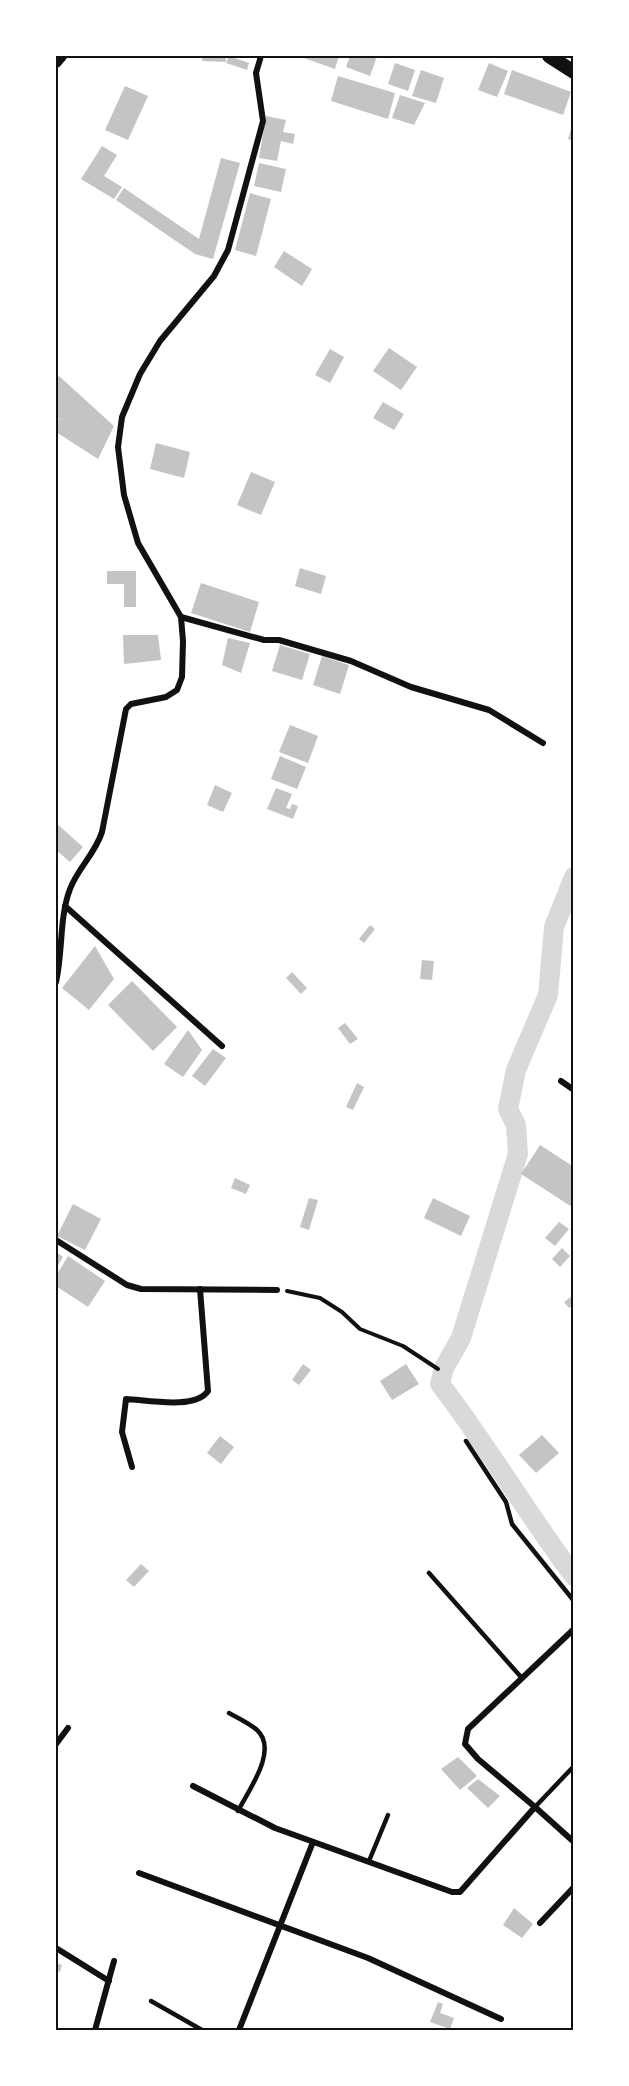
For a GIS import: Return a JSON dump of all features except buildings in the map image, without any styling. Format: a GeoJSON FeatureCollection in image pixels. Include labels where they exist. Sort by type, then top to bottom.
{"type":"FeatureCollection","features":[{"type":"Feature","properties":{"kind":"main road"},"geometry":{"type":"LineString","coordinates":[[56,62],[61,56]]}},
{"type":"Feature","properties":{"kind":"main road"},"geometry":{"type":"LineString","coordinates":[[549,56],[573,72]]}},
{"type":"Feature","properties":{"kind":"street"},"geometry":{"type":"LineString","coordinates":[[56,982],[65,906],[70,887],[96,849],[102,832],[126,710],[131,704],[166,697],[177,690],[182,677],[181,617],[138,543],[124,495],[118,447],[122,417],[140,374],[160,341],[214,276],[228,250],[262,121],[255,73],[261,56]]}},
{"type":"Feature","properties":{"kind":"street"},"geometry":{"type":"LineString","coordinates":[[181,617],[264,640],[279,640],[351,661],[411,687],[489,710],[543,743]]}},
{"type":"Feature","properties":{"kind":"street"},"geometry":{"type":"LineString","coordinates":[[65,906],[222,1046]]}},
{"type":"Feature","properties":{"kind":"street"},"geometry":{"type":"LineString","coordinates":[[561,1081],[573,1090]]}},
{"type":"Feature","properties":{"kind":"street"},"geometry":{"type":"LineString","coordinates":[[56,1240],[127,1285],[141,1289],[277,1290]]}},
{"type":"Feature","properties":{"kind":"street"},"geometry":{"type":"LineString","coordinates":[[132,1467],[122,1432],[126,1399],[192,1402],[203,1399],[208,1391],[200,1289]]}},
{"type":"Feature","properties":{"kind":"street"},"geometry":{"type":"LineString","coordinates":[[573,1629],[468,1729],[465,1744],[478,1759],[573,1842]]}},
{"type":"Feature","properties":{"kind":"street"},"geometry":{"type":"LineString","coordinates":[[56,1744],[68,1728]]}},
{"type":"Feature","properties":{"kind":"street"},"geometry":{"type":"LineString","coordinates":[[193,1786],[238,1810],[313,1842],[452,1892],[460,1892],[535,1807]]}},
{"type":"Feature","properties":{"kind":"street"},"geometry":{"type":"LineString","coordinates":[[242,2030],[313,1842]]}},
{"type":"Feature","properties":{"kind":"street"},"geometry":{"type":"LineString","coordinates":[[140,1873],[368,1958],[501,2019]]}},
{"type":"Feature","properties":{"kind":"street"},"geometry":{"type":"LineString","coordinates":[[540,1923],[573,1887]]}},
{"type":"Feature","properties":{"kind":"street"},"geometry":{"type":"LineString","coordinates":[[56,1948],[109,1981]]}},
{"type":"Feature","properties":{"kind":"street"},"geometry":{"type":"LineString","coordinates":[[95,2031],[114,1960]]}},
{"type":"Feature","properties":{"kind":"lane"},"geometry":{"type":"LineString","coordinates":[[466,1441],[506,1502],[512,1524],[573,1601]]}},
{"type":"Feature","properties":{"kind":"lane"},"geometry":{"type":"LineString","coordinates":[[429,1573],[521,1677]]}},
{"type":"Feature","properties":{"kind":"lane"},"geometry":{"type":"LineString","coordinates":[[229,1713],[259,1731],[265,1744],[264,1758],[238,1810]]}},
{"type":"Feature","properties":{"kind":"lane"},"geometry":{"type":"LineString","coordinates":[[535,1807],[573,1766]]}},
{"type":"Feature","properties":{"kind":"lane"},"geometry":{"type":"LineString","coordinates":[[369,1861],[388,1815]]}},
{"type":"Feature","properties":{"kind":"lane"},"geometry":{"type":"LineString","coordinates":[[151,2001],[202,2031]]}},
{"type":"Feature","properties":{"kind":"path"},"geometry":{"type":"LineString","coordinates":[[277,1290],[303,1292],[320,1299],[342,1312],[360,1329],[403,1346],[438,1369]]}},
{"type":"Feature","properties":{"kind":"waterway"},"geometry":{"type":"LineString","coordinates":[[574,877],[554,927],[548,995],[516,1070],[508,1109],[516,1125],[518,1154],[461,1338],[444,1368],[440,1384],[475,1431],[574,1576]]}}]}
